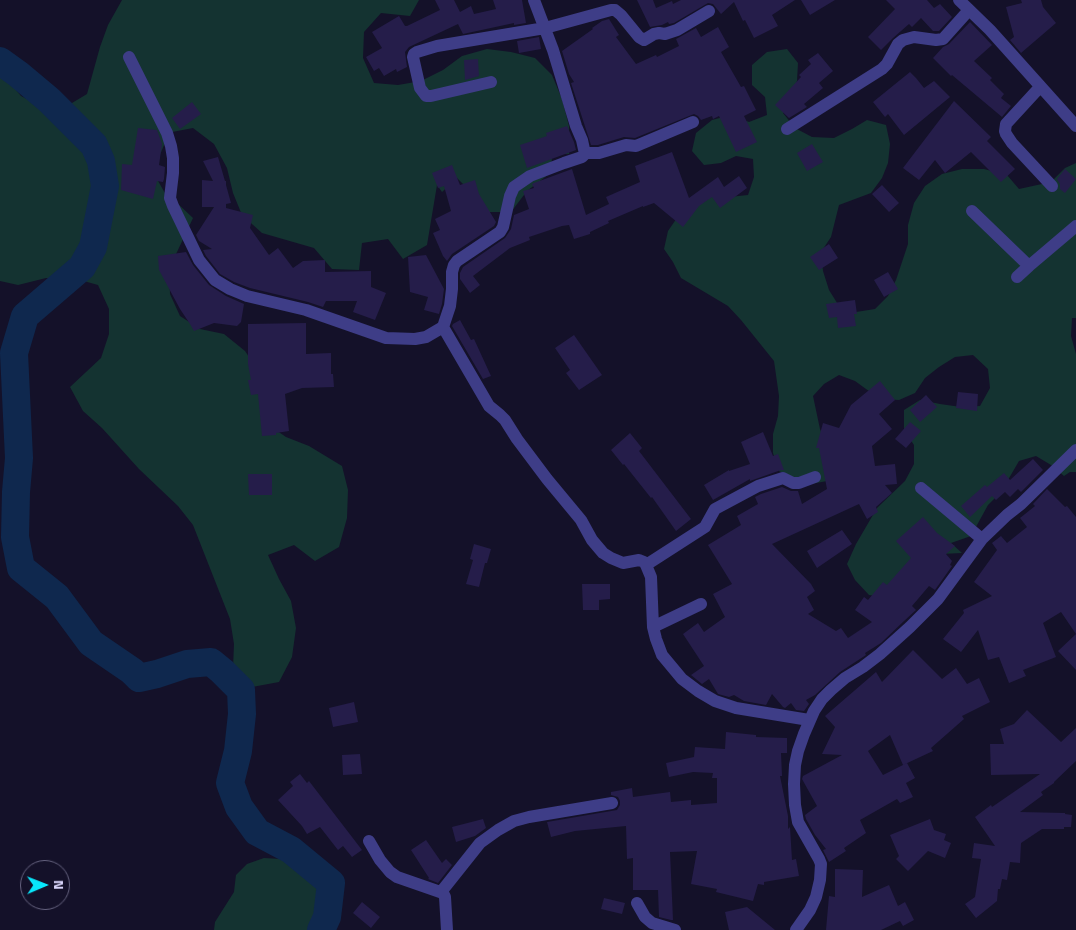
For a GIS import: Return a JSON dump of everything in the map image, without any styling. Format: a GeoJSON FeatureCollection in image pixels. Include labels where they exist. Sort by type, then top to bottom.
{"type":"FeatureCollection","features":[{"type":"Feature","properties":{"kind":"street"},"geometry":{"type":"LineString","coordinates":[[534,0],[553,50],[585,153]]}},
{"type":"Feature","properties":{"kind":"street"},"geometry":{"type":"LineString","coordinates":[[959,0],[990,30],[1076,126]]}},
{"type":"Feature","properties":{"kind":"street"},"geometry":{"type":"LineString","coordinates":[[491,82],[426,96],[420,88],[412,57],[417,52],[437,46],[545,28],[611,10],[615,10],[621,15],[639,37],[644,40],[654,34],[665,34],[677,30],[709,11]]}},
{"type":"Feature","properties":{"kind":"street"},"geometry":{"type":"LineString","coordinates":[[787,129],[882,68],[887,64],[898,44],[903,40],[914,37],[943,39],[969,10]]}},
{"type":"Feature","properties":{"kind":"street"},"geometry":{"type":"LineString","coordinates":[[129,57],[167,133],[171,146],[173,173],[170,198],[173,206],[199,260],[215,280],[247,296],[306,310],[386,338],[415,339],[426,337],[442,327],[450,306],[454,264],[501,230],[514,187],[530,176],[580,158],[585,153]]}},
{"type":"Feature","properties":{"kind":"street"},"geometry":{"type":"LineString","coordinates":[[1040,88],[1006,124],[1005,131],[1012,143],[1052,186]]}},
{"type":"Feature","properties":{"kind":"street"},"geometry":{"type":"LineString","coordinates":[[585,153],[599,153],[626,145],[636,146],[693,122]]}},
{"type":"Feature","properties":{"kind":"street"},"geometry":{"type":"LineString","coordinates":[[972,210],[1029,266]]}},
{"type":"Feature","properties":{"kind":"street"},"geometry":{"type":"LineString","coordinates":[[1017,277],[1076,226]]}},
{"type":"Feature","properties":{"kind":"street"},"geometry":{"type":"LineString","coordinates":[[442,327],[489,406],[505,420],[546,478],[581,520],[592,540],[611,558],[623,563],[640,560],[646,565],[651,577],[653,626],[656,639],[662,655],[682,679],[698,691],[736,708],[809,720]]}},
{"type":"Feature","properties":{"kind":"street"},"geometry":{"type":"LineString","coordinates":[[796,930],[810,910],[816,897],[821,864],[798,822],[795,805],[795,765],[809,720],[822,699],[831,690],[880,654],[931,606],[965,564],[982,539],[1076,450]]}},
{"type":"Feature","properties":{"kind":"street"},"geometry":{"type":"LineString","coordinates":[[646,565],[705,526],[715,509],[750,490],[783,478],[793,483],[799,483],[815,477]]}},
{"type":"Feature","properties":{"kind":"street"},"geometry":{"type":"LineString","coordinates":[[921,488],[982,539]]}},
{"type":"Feature","properties":{"kind":"street"},"geometry":{"type":"LineString","coordinates":[[653,626],[701,604]]}},
{"type":"Feature","properties":{"kind":"street"},"geometry":{"type":"LineString","coordinates":[[441,892],[480,843],[514,821],[612,803]]}},
{"type":"Feature","properties":{"kind":"street"},"geometry":{"type":"LineString","coordinates":[[369,840],[380,860],[390,872],[397,877],[441,892],[445,896],[447,930]]}},
{"type":"Feature","properties":{"kind":"street"},"geometry":{"type":"LineString","coordinates":[[637,903],[645,917],[652,922],[675,930]]}},
{"type":"Feature","properties":{"kind":"green space"},"geometry":{"type":"Polygon","coordinates":[[[122,0],[419,0],[410,16],[381,13],[364,32],[363,58],[374,83],[398,85],[421,81],[443,70],[462,56],[487,49],[511,52],[535,58],[552,75],[562,99],[569,126],[569,154],[553,154],[549,174],[527,191],[511,212],[484,212],[469,190],[457,178],[442,192],[437,185],[427,245],[403,259],[388,239],[362,243],[359,270],[332,269],[314,248],[262,233],[242,215],[233,193],[227,168],[214,144],[193,128],[167,133],[153,172],[166,195],[193,218],[169,269],[170,294],[180,316],[200,329],[224,334],[245,351],[260,373],[267,424],[286,437],[309,446],[342,466],[348,490],[347,518],[339,547],[315,561],[294,545],[268,555],[291,601],[296,628],[292,657],[279,682],[252,687],[233,668],[234,644],[230,619],[193,525],[178,506],[83,411],[70,387],[101,358],[109,334],[109,309],[98,285],[73,278],[46,278],[18,285],[0,281],[0,74],[5,77],[21,96],[43,107],[67,106],[87,94],[108,25],[122,0]]]}},
{"type":"Feature","properties":{"kind":"green space"},"geometry":{"type":"Polygon","coordinates":[[[787,49],[798,63],[797,81],[783,113],[795,128],[812,137],[834,138],[867,120],[886,125],[890,144],[888,163],[882,178],[871,193],[839,205],[831,237],[821,252],[823,271],[829,290],[839,306],[856,312],[875,309],[888,296],[896,280],[908,244],[908,225],[914,203],[925,186],[942,174],[962,169],[984,169],[1007,175],[1019,189],[1051,182],[1065,168],[1076,163],[1076,318],[1072,318],[1071,336],[1076,354],[1076,472],[1070,472],[1064,476],[1036,456],[1019,461],[1001,492],[988,505],[971,536],[951,543],[962,553],[941,554],[949,566],[886,597],[869,595],[855,580],[847,564],[856,544],[877,508],[905,481],[914,464],[914,445],[904,430],[904,410],[920,400],[961,407],[980,406],[990,388],[988,369],[973,355],[955,357],[925,378],[915,393],[899,400],[881,399],[855,381],[839,375],[824,384],[813,396],[820,429],[829,451],[827,481],[811,484],[794,479],[779,471],[773,453],[773,434],[778,416],[779,396],[774,361],[728,306],[681,278],[664,249],[668,231],[679,215],[710,192],[729,197],[748,195],[754,177],[753,159],[736,156],[721,163],[704,165],[692,151],[696,133],[712,120],[731,115],[749,122],[767,115],[765,97],[752,85],[752,65],[767,52],[787,49]]]}},
{"type":"Feature","properties":{"kind":"green space"},"geometry":{"type":"Polygon","coordinates":[[[264,858],[281,859],[297,863],[314,869],[329,879],[336,897],[334,930],[214,930],[215,922],[234,892],[236,875],[247,864],[264,858]]]}},
{"type":"Feature","properties":{"kind":"building"},"geometry":{"type":"Polygon","coordinates":[[[435,0],[454,0],[460,12],[471,6],[474,14],[496,9],[493,0],[522,0],[526,23],[514,25],[514,23],[463,34],[458,24],[409,47],[405,52],[407,67],[397,72],[396,69],[384,76],[379,68],[374,71],[366,57],[382,48],[372,32],[399,16],[405,26],[407,26],[440,10],[435,0]]]}},
{"type":"Feature","properties":{"kind":"building"},"geometry":{"type":"Polygon","coordinates":[[[637,0],[653,0],[656,8],[672,1],[673,4],[681,0],[795,0],[772,15],[778,26],[754,38],[734,2],[721,14],[713,4],[708,3],[674,23],[669,24],[668,22],[650,27],[637,0]]]}},
{"type":"Feature","properties":{"kind":"building"},"geometry":{"type":"Polygon","coordinates":[[[801,0],[835,0],[810,15],[801,0]]]}},
{"type":"Feature","properties":{"kind":"building"},"geometry":{"type":"Polygon","coordinates":[[[886,0],[927,0],[934,8],[940,4],[952,17],[939,31],[933,31],[921,18],[912,27],[909,24],[881,50],[868,37],[895,9],[886,0]]]}},
{"type":"Feature","properties":{"kind":"building"},"geometry":{"type":"Polygon","coordinates":[[[1021,0],[1041,0],[1043,7],[1056,23],[1021,53],[1010,40],[1014,37],[1006,7],[1022,3],[1021,0]]]}},
{"type":"Feature","properties":{"kind":"building"},"geometry":{"type":"Polygon","coordinates":[[[609,19],[619,35],[616,37],[636,64],[656,55],[657,57],[679,46],[676,39],[696,28],[701,37],[718,27],[729,47],[721,52],[741,87],[744,86],[756,110],[744,116],[757,142],[736,152],[719,116],[713,119],[712,116],[701,120],[694,114],[635,138],[624,137],[598,145],[591,145],[571,83],[574,82],[569,74],[562,51],[602,21],[609,19]]]}},
{"type":"Feature","properties":{"kind":"building"},"geometry":{"type":"Polygon","coordinates":[[[970,22],[992,45],[974,61],[992,78],[990,80],[1004,94],[1001,98],[1011,106],[1002,117],[951,76],[933,58],[970,22]]]}},
{"type":"Feature","properties":{"kind":"building"},"geometry":{"type":"Polygon","coordinates":[[[539,37],[541,49],[519,53],[517,41],[539,37]]]}},
{"type":"Feature","properties":{"kind":"building"},"geometry":{"type":"Polygon","coordinates":[[[818,53],[833,71],[819,83],[823,88],[804,104],[807,107],[789,118],[775,105],[801,77],[799,75],[811,64],[808,60],[818,53]]]}},
{"type":"Feature","properties":{"kind":"building"},"geometry":{"type":"Polygon","coordinates":[[[478,59],[479,76],[465,80],[464,60],[478,59]]]}},
{"type":"Feature","properties":{"kind":"building"},"geometry":{"type":"Polygon","coordinates":[[[910,72],[924,88],[934,81],[950,97],[904,135],[888,114],[885,117],[873,102],[910,72]]]}},
{"type":"Feature","properties":{"kind":"building"},"geometry":{"type":"Polygon","coordinates":[[[954,101],[991,137],[987,141],[1015,169],[1001,182],[971,152],[945,173],[935,160],[919,180],[903,168],[954,101]]]}},
{"type":"Feature","properties":{"kind":"building"},"geometry":{"type":"Polygon","coordinates":[[[192,102],[201,114],[180,129],[172,118],[192,102]]]}},
{"type":"Feature","properties":{"kind":"building"},"geometry":{"type":"Polygon","coordinates":[[[567,126],[576,150],[527,168],[520,145],[547,136],[546,133],[567,126]]]}},
{"type":"Feature","properties":{"kind":"building"},"geometry":{"type":"Polygon","coordinates":[[[138,128],[157,130],[162,144],[159,165],[165,167],[164,179],[163,182],[157,181],[153,199],[121,190],[122,164],[132,165],[138,128]]]}},
{"type":"Feature","properties":{"kind":"building"},"geometry":{"type":"Polygon","coordinates":[[[812,144],[823,162],[807,171],[797,153],[812,144]]]}},
{"type":"Feature","properties":{"kind":"building"},"geometry":{"type":"Polygon","coordinates":[[[672,152],[689,198],[718,177],[724,187],[739,176],[747,188],[720,208],[712,197],[699,206],[683,227],[654,203],[608,221],[609,223],[590,232],[590,234],[574,239],[569,225],[562,226],[529,237],[530,240],[510,248],[473,276],[480,285],[470,293],[460,279],[463,267],[505,238],[511,229],[514,215],[529,209],[523,191],[534,188],[532,184],[572,169],[586,215],[609,204],[606,197],[640,182],[635,166],[672,152]]]}},
{"type":"Feature","properties":{"kind":"building"},"geometry":{"type":"Polygon","coordinates":[[[218,157],[231,203],[226,204],[226,208],[253,215],[250,228],[269,255],[278,248],[293,268],[303,261],[325,260],[325,272],[371,271],[371,287],[386,293],[375,320],[353,312],[357,301],[326,301],[323,307],[250,288],[220,274],[203,250],[212,249],[199,241],[196,235],[214,207],[202,207],[202,180],[213,181],[203,161],[218,157]]]}},
{"type":"Feature","properties":{"kind":"building"},"geometry":{"type":"Polygon","coordinates":[[[452,165],[460,185],[475,180],[479,194],[496,222],[494,226],[452,254],[447,261],[433,233],[440,230],[435,219],[451,211],[444,186],[438,188],[432,173],[452,165]]]}},
{"type":"Feature","properties":{"kind":"building"},"geometry":{"type":"Polygon","coordinates":[[[1065,169],[1076,179],[1065,193],[1060,189],[1057,179],[1065,169]]]}},
{"type":"Feature","properties":{"kind":"building"},"geometry":{"type":"Polygon","coordinates":[[[882,185],[899,203],[889,212],[872,194],[882,185]]]}},
{"type":"Feature","properties":{"kind":"building"},"geometry":{"type":"Polygon","coordinates":[[[829,244],[838,258],[819,270],[810,257],[829,244]]]}},
{"type":"Feature","properties":{"kind":"building"},"geometry":{"type":"Polygon","coordinates":[[[186,252],[193,265],[209,285],[226,296],[244,304],[241,322],[237,326],[214,323],[194,331],[159,270],[158,256],[186,252]]]}},
{"type":"Feature","properties":{"kind":"building"},"geometry":{"type":"Polygon","coordinates":[[[426,255],[444,289],[439,314],[424,310],[428,297],[410,292],[408,257],[426,255]]]}},
{"type":"Feature","properties":{"kind":"building"},"geometry":{"type":"Polygon","coordinates":[[[888,272],[898,289],[884,297],[874,280],[888,272]]]}},
{"type":"Feature","properties":{"kind":"building"},"geometry":{"type":"Polygon","coordinates":[[[855,300],[857,314],[854,314],[856,326],[838,328],[837,317],[829,318],[826,304],[855,300]]]}},
{"type":"Feature","properties":{"kind":"building"},"geometry":{"type":"Polygon","coordinates":[[[460,320],[471,340],[474,339],[491,376],[483,379],[452,326],[460,320]]]}},
{"type":"Feature","properties":{"kind":"building"},"geometry":{"type":"Polygon","coordinates":[[[306,323],[306,354],[331,353],[331,374],[333,374],[334,387],[302,388],[285,394],[289,431],[276,433],[276,435],[262,436],[258,394],[251,395],[248,380],[251,380],[248,364],[248,324],[306,323]]]}},
{"type":"Feature","properties":{"kind":"building"},"geometry":{"type":"Polygon","coordinates":[[[574,335],[602,375],[579,390],[566,373],[570,370],[555,348],[574,335]]]}},
{"type":"Feature","properties":{"kind":"building"},"geometry":{"type":"Polygon","coordinates":[[[880,381],[895,400],[879,414],[892,429],[872,446],[875,466],[895,464],[897,484],[885,485],[892,493],[876,507],[878,512],[867,519],[859,504],[772,544],[811,584],[815,591],[807,597],[814,610],[808,614],[836,631],[841,628],[848,638],[872,622],[855,610],[864,597],[868,600],[883,582],[887,585],[911,558],[896,541],[923,517],[937,533],[955,546],[946,554],[952,561],[950,565],[952,566],[935,590],[929,586],[912,606],[916,610],[881,643],[840,672],[815,695],[806,700],[809,704],[804,711],[796,710],[791,703],[785,708],[783,707],[772,694],[766,705],[744,701],[734,695],[729,697],[718,694],[709,679],[702,684],[691,675],[704,666],[683,634],[698,623],[704,632],[725,617],[713,594],[732,584],[708,545],[741,525],[737,516],[758,504],[755,497],[761,494],[782,487],[791,491],[798,491],[802,504],[827,489],[819,448],[816,448],[823,423],[839,428],[851,405],[880,381]]]}},
{"type":"Feature","properties":{"kind":"building"},"geometry":{"type":"Polygon","coordinates":[[[958,392],[978,394],[977,411],[956,408],[958,392]]]}},
{"type":"Feature","properties":{"kind":"building"},"geometry":{"type":"Polygon","coordinates":[[[926,395],[937,407],[920,422],[910,410],[926,395]]]}},
{"type":"Feature","properties":{"kind":"building"},"geometry":{"type":"Polygon","coordinates":[[[910,422],[921,431],[906,448],[895,439],[910,422]]]}},
{"type":"Feature","properties":{"kind":"building"},"geometry":{"type":"Polygon","coordinates":[[[763,432],[773,456],[778,454],[784,470],[750,481],[750,479],[713,500],[704,485],[729,470],[750,464],[741,442],[763,432]]]}},
{"type":"Feature","properties":{"kind":"building"},"geometry":{"type":"Polygon","coordinates":[[[630,433],[642,448],[639,451],[691,519],[676,531],[652,497],[611,450],[630,433]]]}},
{"type":"Feature","properties":{"kind":"building"},"geometry":{"type":"Polygon","coordinates":[[[1033,459],[1043,470],[1021,492],[1018,489],[1010,497],[1005,492],[996,500],[992,496],[970,517],[961,506],[985,485],[987,487],[1004,473],[1010,480],[1033,459]]]}},
{"type":"Feature","properties":{"kind":"building"},"geometry":{"type":"Polygon","coordinates":[[[248,474],[272,474],[272,495],[249,495],[248,474]]]}},
{"type":"Feature","properties":{"kind":"building"},"geometry":{"type":"Polygon","coordinates":[[[1047,489],[1065,507],[1067,506],[1076,517],[1076,634],[1061,612],[1043,623],[1056,657],[1023,670],[1026,676],[1009,683],[999,657],[988,660],[978,630],[961,652],[943,639],[964,613],[963,610],[992,596],[974,582],[997,550],[992,543],[1001,536],[1007,543],[1027,527],[1020,518],[1035,506],[1033,504],[1047,489]]]}},
{"type":"Feature","properties":{"kind":"building"},"geometry":{"type":"Polygon","coordinates":[[[842,530],[852,544],[817,568],[807,551],[842,530]]]}},
{"type":"Feature","properties":{"kind":"building"},"geometry":{"type":"Polygon","coordinates":[[[474,544],[491,549],[487,563],[485,563],[479,587],[466,584],[473,560],[470,559],[474,544]]]}},
{"type":"Feature","properties":{"kind":"building"},"geometry":{"type":"Polygon","coordinates":[[[582,584],[610,584],[610,599],[599,600],[599,610],[583,610],[582,584]]]}},
{"type":"Feature","properties":{"kind":"building"},"geometry":{"type":"Polygon","coordinates":[[[1076,634],[1076,670],[1058,651],[1076,634]]]}},
{"type":"Feature","properties":{"kind":"building"},"geometry":{"type":"Polygon","coordinates":[[[913,650],[942,679],[956,668],[967,684],[979,678],[990,702],[962,716],[964,719],[931,748],[933,751],[907,763],[915,778],[906,783],[913,797],[900,803],[897,799],[860,820],[866,833],[844,848],[846,851],[829,862],[823,850],[826,849],[806,819],[805,815],[817,806],[802,779],[803,776],[842,755],[822,754],[835,727],[825,716],[876,672],[882,682],[913,650]],[[890,735],[868,751],[883,775],[903,765],[890,735]]]}},
{"type":"Feature","properties":{"kind":"building"},"geometry":{"type":"Polygon","coordinates":[[[354,702],[358,722],[333,727],[329,708],[354,702]]]}},
{"type":"Feature","properties":{"kind":"building"},"geometry":{"type":"Polygon","coordinates":[[[1027,710],[1061,742],[1076,728],[1076,761],[1054,783],[1041,792],[1043,795],[1020,812],[1065,813],[1072,815],[1071,827],[1064,827],[1064,829],[1042,829],[1021,843],[1020,863],[1010,862],[1007,880],[1002,879],[1000,889],[998,889],[997,901],[976,918],[965,904],[975,897],[981,859],[972,858],[974,843],[995,846],[975,817],[1040,774],[991,775],[990,744],[1004,744],[1000,729],[1014,724],[1027,710]]]}},
{"type":"Feature","properties":{"kind":"building"},"geometry":{"type":"Polygon","coordinates":[[[726,732],[756,735],[756,737],[787,738],[787,753],[781,753],[782,776],[780,776],[788,816],[788,829],[790,827],[792,860],[796,859],[799,876],[764,882],[764,885],[758,884],[753,901],[716,892],[717,889],[691,884],[697,851],[670,852],[673,920],[671,920],[659,917],[658,890],[633,890],[633,858],[627,859],[626,826],[575,831],[551,837],[547,822],[617,810],[620,801],[618,797],[611,795],[611,792],[632,788],[633,797],[670,792],[671,802],[691,800],[691,805],[717,803],[717,778],[712,778],[713,773],[693,772],[669,777],[666,763],[694,757],[695,747],[725,749],[726,732]]]}},
{"type":"Feature","properties":{"kind":"building"},"geometry":{"type":"Polygon","coordinates":[[[360,754],[362,774],[343,775],[342,755],[360,754]]]}},
{"type":"Feature","properties":{"kind":"building"},"geometry":{"type":"Polygon","coordinates":[[[300,774],[307,783],[309,781],[362,850],[352,857],[343,846],[338,850],[320,827],[307,834],[278,800],[293,786],[290,782],[300,774]]]}},
{"type":"Feature","properties":{"kind":"building"},"geometry":{"type":"Polygon","coordinates":[[[483,819],[486,828],[475,836],[456,842],[452,827],[483,819]]]}},
{"type":"Feature","properties":{"kind":"building"},"geometry":{"type":"Polygon","coordinates":[[[930,819],[934,830],[946,834],[944,840],[951,843],[945,858],[928,851],[908,871],[896,859],[899,856],[890,835],[930,819]]]}},
{"type":"Feature","properties":{"kind":"building"},"geometry":{"type":"Polygon","coordinates":[[[426,840],[442,863],[446,859],[452,865],[438,883],[428,879],[411,850],[426,840]]]}},
{"type":"Feature","properties":{"kind":"building"},"geometry":{"type":"Polygon","coordinates":[[[835,869],[863,870],[862,897],[889,885],[898,906],[905,902],[914,920],[903,926],[900,921],[881,930],[826,930],[829,896],[835,897],[835,869]]]}},
{"type":"Feature","properties":{"kind":"building"},"geometry":{"type":"Polygon","coordinates":[[[604,898],[625,903],[622,914],[601,909],[604,898]]]}},
{"type":"Feature","properties":{"kind":"building"},"geometry":{"type":"Polygon","coordinates":[[[362,902],[380,917],[371,928],[353,913],[362,902]]]}},
{"type":"Feature","properties":{"kind":"building"},"geometry":{"type":"Polygon","coordinates":[[[747,907],[775,930],[729,930],[725,912],[747,907]]]}},
{"type":"Feature","properties":{"kind":"waterway"},"geometry":{"type":"LineString","coordinates":[[0,61],[49,100],[94,145],[101,161],[105,186],[93,247],[82,267],[25,316],[14,353],[19,458],[15,537],[21,568],[57,597],[91,643],[132,671],[139,678],[187,664],[211,662],[241,690],[242,714],[238,751],[230,783],[239,807],[257,832],[291,850],[331,883],[327,917],[321,930]]}}]}
